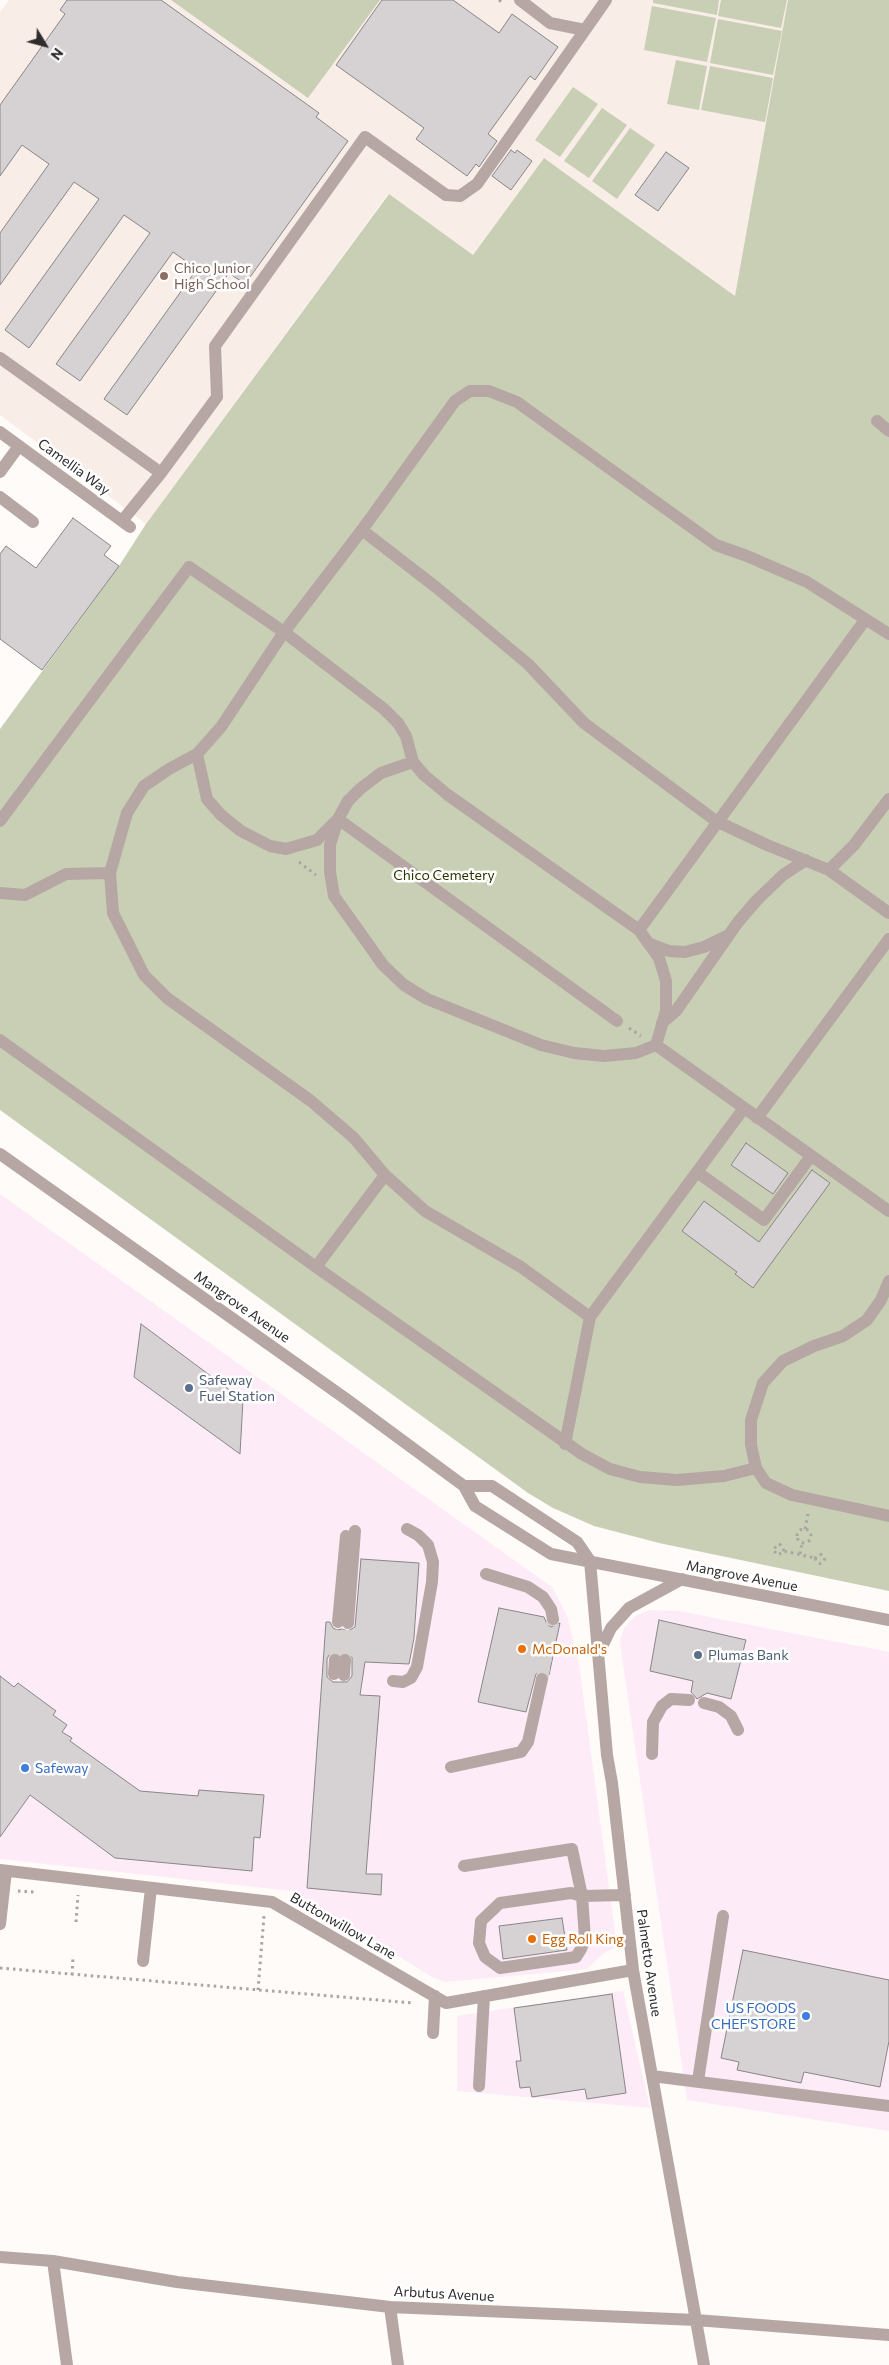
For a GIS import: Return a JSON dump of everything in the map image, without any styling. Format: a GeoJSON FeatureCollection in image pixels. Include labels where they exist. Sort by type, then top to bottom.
{"type":"FeatureCollection","features":[{"type":"Feature","properties":{"kind":"street"},"geometry":{"type":"LineString","coordinates":[[520,0],[550,23],[585,30]]}},
{"type":"Feature","properties":{"kind":"street"},"geometry":{"type":"LineString","coordinates":[[0,358],[161,473],[217,397],[215,346],[364,137],[446,195],[460,196],[477,184],[585,30],[602,1]]}},
{"type":"Feature","properties":{"kind":"street"},"geometry":{"type":"LineString","coordinates":[[590,1317],[521,1267],[425,1211],[385,1175],[354,1138],[311,1101],[167,998],[144,975],[113,913],[110,873],[127,813],[144,786],[169,768],[197,754],[221,726],[284,632],[362,530],[455,400],[470,391],[489,391],[517,402],[716,545],[807,582],[864,620],[889,634]]}},
{"type":"Feature","properties":{"kind":"street"},"geometry":{"type":"LineString","coordinates":[[877,420],[889,431]]}},
{"type":"Feature","properties":{"kind":"street","name":"Camellia Way"},"geometry":{"type":"LineString","coordinates":[[0,432],[126,524],[161,473]]}},
{"type":"Feature","properties":{"kind":"street"},"geometry":{"type":"LineString","coordinates":[[0,472],[19,446]]}},
{"type":"Feature","properties":{"kind":"street"},"geometry":{"type":"LineString","coordinates":[[0,498],[33,522]]}},
{"type":"Feature","properties":{"kind":"street"},"geometry":{"type":"LineString","coordinates":[[362,530],[437,588],[528,664],[565,704],[598,734],[716,822],[766,845],[829,870],[889,912]]}},
{"type":"Feature","properties":{"kind":"street"},"geometry":{"type":"LineString","coordinates":[[0,821],[189,567],[284,632],[360,689],[398,723],[406,736],[413,762],[424,775],[448,795],[639,930],[659,958],[666,981],[666,1011],[656,1045]]}},
{"type":"Feature","properties":{"kind":"street"},"geometry":{"type":"LineString","coordinates":[[639,930],[864,620]]}},
{"type":"Feature","properties":{"kind":"street"},"geometry":{"type":"LineString","coordinates":[[197,754],[207,799],[221,815],[240,831],[270,846],[286,850],[317,840],[338,819]]}},
{"type":"Feature","properties":{"kind":"street"},"geometry":{"type":"LineString","coordinates":[[413,762],[381,773],[360,788],[348,801],[338,819],[330,845],[330,872],[334,896],[383,965],[404,985],[427,1000],[541,1045],[604,1056],[636,1053],[656,1045]]}},
{"type":"Feature","properties":{"kind":"street"},"geometry":{"type":"LineString","coordinates":[[829,870],[854,845],[889,799]]}},
{"type":"Feature","properties":{"kind":"street"},"geometry":{"type":"LineString","coordinates":[[338,819],[616,1021]]}},
{"type":"Feature","properties":{"kind":"street"},"geometry":{"type":"LineString","coordinates":[[662,1023],[676,1011],[757,900],[782,875],[806,860]]}},
{"type":"Feature","properties":{"kind":"street"},"geometry":{"type":"LineString","coordinates":[[0,893],[26,895],[66,874],[110,873]]}},
{"type":"Feature","properties":{"kind":"street"},"geometry":{"type":"LineString","coordinates":[[648,943],[669,951],[685,952],[704,947],[730,935]]}},
{"type":"Feature","properties":{"kind":"street"},"geometry":{"type":"LineString","coordinates":[[757,1118],[889,939]]}},
{"type":"Feature","properties":{"kind":"street"},"geometry":{"type":"LineString","coordinates":[[0,1040],[566,1444],[610,1469],[640,1477],[677,1480],[724,1476],[756,1468]]}},
{"type":"Feature","properties":{"kind":"street"},"geometry":{"type":"LineString","coordinates":[[656,1045],[889,1211]]}},
{"type":"Feature","properties":{"kind":"street"},"geometry":{"type":"LineString","coordinates":[[566,1444],[590,1317],[744,1108]]}},
{"type":"Feature","properties":{"kind":"street","name":"Mangrove Avenue"},"geometry":{"type":"LineString","coordinates":[[0,1154],[346,1399],[464,1486],[475,1506],[530,1543],[551,1554],[889,1620]]}},
{"type":"Feature","properties":{"kind":"street"},"geometry":{"type":"LineString","coordinates":[[697,1172],[764,1220],[811,1156]]}},
{"type":"Feature","properties":{"kind":"street"},"geometry":{"type":"LineString","coordinates":[[316,1267],[385,1175]]}},
{"type":"Feature","properties":{"kind":"street"},"geometry":{"type":"LineString","coordinates":[[889,1282],[881,1300],[867,1320],[843,1336],[814,1346],[783,1361],[763,1383],[751,1420],[751,1445],[756,1468],[766,1483],[792,1495],[889,1516]]}},
{"type":"Feature","properties":{"kind":"street"},"geometry":{"type":"LineString","coordinates":[[464,1486],[492,1486],[577,1542],[590,1561]]}},
{"type":"Feature","properties":{"kind":"street"},"geometry":{"type":"LineString","coordinates":[[393,1682],[403,1682],[411,1678],[417,1667],[432,1582],[433,1562],[428,1545],[418,1535],[407,1529]]}},
{"type":"Feature","properties":{"kind":"street"},"geometry":{"type":"LineString","coordinates":[[343,1623],[350,1531]]}},
{"type":"Feature","properties":{"kind":"street","name":"Palmetto Avenue"},"geometry":{"type":"LineString","coordinates":[[590,1561],[607,1755],[633,1970],[704,2365]]}},
{"type":"Feature","properties":{"kind":"street"},"geometry":{"type":"LineString","coordinates":[[486,1574],[528,1587],[543,1597],[551,1609],[553,1619]]}},
{"type":"Feature","properties":{"kind":"street"},"geometry":{"type":"LineString","coordinates":[[598,1654],[611,1628],[629,1608],[682,1579]]}},
{"type":"Feature","properties":{"kind":"street"},"geometry":{"type":"LineString","coordinates":[[339,1674],[340,1660]]}},
{"type":"Feature","properties":{"kind":"street"},"geometry":{"type":"LineString","coordinates":[[451,1767],[521,1752],[528,1742],[542,1678]]}},
{"type":"Feature","properties":{"kind":"street"},"geometry":{"type":"LineString","coordinates":[[652,1754],[653,1722],[662,1706],[671,1699],[689,1700]]}},
{"type":"Feature","properties":{"kind":"street"},"geometry":{"type":"LineString","coordinates":[[704,1703],[719,1707],[732,1716],[738,1730]]}},
{"type":"Feature","properties":{"kind":"street"},"geometry":{"type":"LineString","coordinates":[[464,1866],[572,1850],[582,1896],[585,1939],[576,1957],[500,1968],[485,1958],[479,1943],[481,1921],[500,1903],[571,1893],[582,1896],[625,1895]]}},
{"type":"Feature","properties":{"kind":"street"},"geometry":{"type":"LineString","coordinates":[[0,1924],[3,1871]]}},
{"type":"Feature","properties":{"kind":"street","name":"Buttonwillow Lane"},"geometry":{"type":"LineString","coordinates":[[3,1871],[272,1902],[446,2002],[633,1970]]}},
{"type":"Feature","properties":{"kind":"street"},"geometry":{"type":"LineString","coordinates":[[144,1962],[151,1888]]}},
{"type":"Feature","properties":{"kind":"street"},"geometry":{"type":"LineString","coordinates":[[698,2081],[723,1916]]}},
{"type":"Feature","properties":{"kind":"street"},"geometry":{"type":"LineString","coordinates":[[433,2033],[435,1996]]}},
{"type":"Feature","properties":{"kind":"street"},"geometry":{"type":"LineString","coordinates":[[479,2086],[484,1996]]}},
{"type":"Feature","properties":{"kind":"street"},"geometry":{"type":"LineString","coordinates":[[652,2076],[889,2106]]}},
{"type":"Feature","properties":{"kind":"street","name":"Arbutus Avenue"},"geometry":{"type":"LineString","coordinates":[[0,2257],[53,2261],[177,2282],[390,2307],[696,2320],[889,2335]]}},
{"type":"Feature","properties":{"kind":"street"},"geometry":{"type":"LineString","coordinates":[[53,2261],[67,2365]]}},
{"type":"Feature","properties":{"kind":"street"},"geometry":{"type":"LineString","coordinates":[[390,2307],[398,2365]]}},
{"type":"Feature","properties":{"kind":"path"},"geometry":{"type":"LineString","coordinates":[[270,846],[304,865],[320,878],[334,896]]}},
{"type":"Feature","properties":{"kind":"path"},"geometry":{"type":"LineString","coordinates":[[616,1021],[656,1045]]}},
{"type":"Feature","properties":{"kind":"path"},"geometry":{"type":"LineString","coordinates":[[805,1529],[811,1535],[807,1542],[802,1543],[798,1541],[798,1532],[805,1529]]}},
{"type":"Feature","properties":{"kind":"path"},"geometry":{"type":"LineString","coordinates":[[800,1555],[802,1543]]}},
{"type":"Feature","properties":{"kind":"path"},"geometry":{"type":"LineString","coordinates":[[784,1551],[816,1558]]}},
{"type":"Feature","properties":{"kind":"path"},"geometry":{"type":"LineString","coordinates":[[76,1922],[78,1894]]}},
{"type":"Feature","properties":{"kind":"path"},"geometry":{"type":"LineString","coordinates":[[258,1990],[264,1916]]}},
{"type":"Feature","properties":{"kind":"path"},"geometry":{"type":"LineString","coordinates":[[72,1974],[73,1958]]}},
{"type":"Feature","properties":{"kind":"path"},"geometry":{"type":"LineString","coordinates":[[0,1968],[414,2003]]}},
{"type":"Feature","properties":{"kind":"shaded area","name":"Chico Junior High School"},"geometry":{"type":"Polygon","coordinates":[[[9,0],[889,0],[889,408],[544,158],[473,255],[388,194],[146,524],[0,415],[0,12],[9,0]]]}},
{"type":"Feature","properties":{"kind":"shaded area"},"geometry":{"type":"Polygon","coordinates":[[[0,1194],[552,1587],[567,1616],[579,1664],[617,1947],[605,1952],[587,1969],[445,1982],[432,1977],[293,1891],[0,1859],[0,1194]]]}},
{"type":"Feature","properties":{"kind":"shaded area"},"geometry":{"type":"Polygon","coordinates":[[[650,1610],[679,1611],[889,1652],[889,2131],[687,2100],[620,1641],[624,1628],[635,1616],[650,1610]]]}},
{"type":"Feature","properties":{"kind":"shaded area"},"geometry":{"type":"Polygon","coordinates":[[[623,1991],[650,2108],[457,2091],[457,2016],[623,1991]]]}},
{"type":"Feature","properties":{"kind":"green space"},"geometry":{"type":"Polygon","coordinates":[[[171,0],[380,0],[308,98],[171,0]]]}},
{"type":"Feature","properties":{"kind":"green space"},"geometry":{"type":"Polygon","coordinates":[[[653,0],[719,0],[717,15],[653,3],[653,0]]]}},
{"type":"Feature","properties":{"kind":"green space"},"geometry":{"type":"Polygon","coordinates":[[[721,0],[787,0],[781,28],[718,16],[721,0]]]}},
{"type":"Feature","properties":{"kind":"green space","name":"Chico Cemetery"},"geometry":{"type":"Polygon","coordinates":[[[788,0],[889,0],[889,1591],[659,1543],[594,1526],[553,1508],[528,1493],[0,1110],[0,729],[119,566],[146,524],[389,194],[473,255],[544,158],[735,296],[788,0]]]}},
{"type":"Feature","properties":{"kind":"green space"},"geometry":{"type":"Polygon","coordinates":[[[652,6],[716,18],[707,62],[644,50],[652,6]]]}},
{"type":"Feature","properties":{"kind":"green space"},"geometry":{"type":"Polygon","coordinates":[[[718,19],[782,31],[773,75],[710,63],[718,19]]]}},
{"type":"Feature","properties":{"kind":"green space"},"geometry":{"type":"Polygon","coordinates":[[[676,60],[707,66],[699,110],[667,104],[676,60]]]}},
{"type":"Feature","properties":{"kind":"green space"},"geometry":{"type":"Polygon","coordinates":[[[710,66],[773,78],[765,122],[701,110],[710,66]]]}},
{"type":"Feature","properties":{"kind":"green space"},"geometry":{"type":"Polygon","coordinates":[[[573,87],[598,104],[560,157],[535,140],[573,87]]]}},
{"type":"Feature","properties":{"kind":"green space"},"geometry":{"type":"Polygon","coordinates":[[[602,108],[627,125],[589,178],[564,161],[602,108]]]}},
{"type":"Feature","properties":{"kind":"green space"},"geometry":{"type":"Polygon","coordinates":[[[630,128],[655,145],[617,199],[592,181],[630,128]]]}},
{"type":"Feature","properties":{"kind":"building"},"geometry":{"type":"Polygon","coordinates":[[[67,0],[161,0],[319,113],[316,117],[348,141],[245,284],[229,273],[127,415],[104,399],[197,269],[173,252],[80,381],[56,364],[150,233],[124,215],[29,348],[5,330],[99,199],[74,182],[0,285],[0,233],[49,164],[22,145],[0,176],[0,105],[65,14],[60,10],[67,0]]]}},
{"type":"Feature","properties":{"kind":"building"},"geometry":{"type":"Polygon","coordinates":[[[382,0],[453,0],[499,33],[512,14],[558,47],[535,80],[530,76],[488,134],[497,141],[479,167],[476,164],[467,176],[416,139],[424,128],[336,65],[382,0]]]}},
{"type":"Feature","properties":{"kind":"building"},"geometry":{"type":"Polygon","coordinates":[[[511,150],[515,153],[517,150],[532,161],[511,190],[492,176],[511,150]]]}},
{"type":"Feature","properties":{"kind":"building"},"geometry":{"type":"Polygon","coordinates":[[[666,152],[689,168],[658,211],[635,195],[666,152]]]}},
{"type":"Feature","properties":{"kind":"building"},"geometry":{"type":"Polygon","coordinates":[[[73,518],[111,546],[104,555],[119,566],[42,670],[0,639],[0,554],[6,546],[36,568],[73,518]]]}},
{"type":"Feature","properties":{"kind":"building"},"geometry":{"type":"Polygon","coordinates":[[[746,1143],[788,1173],[773,1194],[731,1165],[746,1143]]]}},
{"type":"Feature","properties":{"kind":"building"},"geometry":{"type":"Polygon","coordinates":[[[812,1170],[830,1183],[753,1288],[735,1274],[737,1272],[682,1231],[704,1201],[759,1242],[812,1170]]]}},
{"type":"Feature","properties":{"kind":"building","name":"Safeway Fuel Station"},"geometry":{"type":"Polygon","coordinates":[[[141,1324],[243,1400],[240,1454],[134,1377],[141,1324]]]}},
{"type":"Feature","properties":{"kind":"building"},"geometry":{"type":"Polygon","coordinates":[[[361,1559],[419,1563],[414,1638],[409,1664],[365,1662],[360,1695],[380,1696],[366,1874],[382,1874],[381,1895],[307,1888],[326,1622],[330,1622],[333,1628],[337,1630],[348,1631],[355,1627],[361,1559]],[[335,1652],[329,1655],[327,1659],[327,1677],[333,1682],[347,1682],[352,1676],[352,1657],[346,1652],[340,1654],[335,1652]]]}},
{"type":"Feature","properties":{"kind":"building","name":"McDonald's"},"geometry":{"type":"Polygon","coordinates":[[[499,1608],[544,1617],[547,1624],[551,1627],[560,1623],[549,1675],[543,1671],[536,1674],[526,1712],[478,1702],[499,1608]]]}},
{"type":"Feature","properties":{"kind":"building","name":"Plumas Bank"},"geometry":{"type":"Polygon","coordinates":[[[659,1620],[746,1640],[731,1699],[707,1693],[697,1699],[691,1692],[693,1681],[650,1671],[659,1620]]]}},
{"type":"Feature","properties":{"kind":"building"},"geometry":{"type":"Polygon","coordinates":[[[0,1676],[14,1687],[18,1683],[56,1711],[53,1715],[67,1725],[62,1732],[72,1738],[70,1741],[140,1791],[198,1796],[199,1790],[264,1795],[260,1838],[254,1837],[252,1871],[115,1858],[30,1795],[0,1837],[0,1676]]]}},
{"type":"Feature","properties":{"kind":"building"},"geometry":{"type":"Polygon","coordinates":[[[562,1918],[567,1950],[503,1959],[499,1926],[562,1918]]]}},
{"type":"Feature","properties":{"kind":"building"},"geometry":{"type":"Polygon","coordinates":[[[743,1950],[889,1980],[889,2041],[880,2087],[804,2072],[801,2083],[737,2070],[739,2062],[721,2058],[743,1950]]]}},
{"type":"Feature","properties":{"kind":"building"},"geometry":{"type":"Polygon","coordinates":[[[612,1994],[626,2093],[587,2099],[585,2089],[532,2097],[530,2087],[520,2088],[516,2061],[521,2061],[514,2008],[612,1994]]]}},
{"type":"Feature","properties":{"kind":"tunnel"},"geometry":{"type":"LineString","coordinates":[[542,1679],[553,1619]]}},
{"type":"Feature","properties":{"kind":"tunnel"},"geometry":{"type":"LineString","coordinates":[[335,1660],[338,1622]]}},
{"type":"Feature","properties":{"kind":"tunnel"},"geometry":{"type":"LineString","coordinates":[[345,1660],[348,1623]]}},
{"type":"Feature","properties":{"kind":"place","name":"Chico Junior High School"},"geometry":{"type":"Point","coordinates":[164,276]}},
{"type":"Feature","properties":{"kind":"place","name":"Safeway Fuel Station"},"geometry":{"type":"Point","coordinates":[189,1388]}},
{"type":"Feature","properties":{"kind":"place","name":"McDonald's"},"geometry":{"type":"Point","coordinates":[522,1649]}},
{"type":"Feature","properties":{"kind":"place","name":"Plumas Bank"},"geometry":{"type":"Point","coordinates":[698,1655]}},
{"type":"Feature","properties":{"kind":"place","name":"Safeway"},"geometry":{"type":"Point","coordinates":[25,1768]}},
{"type":"Feature","properties":{"kind":"place","name":"Egg Roll King"},"geometry":{"type":"Point","coordinates":[532,1939]}},
{"type":"Feature","properties":{"kind":"place","name":"US FOODS CHEF'STORE"},"geometry":{"type":"Point","coordinates":[806,2016]}}]}
